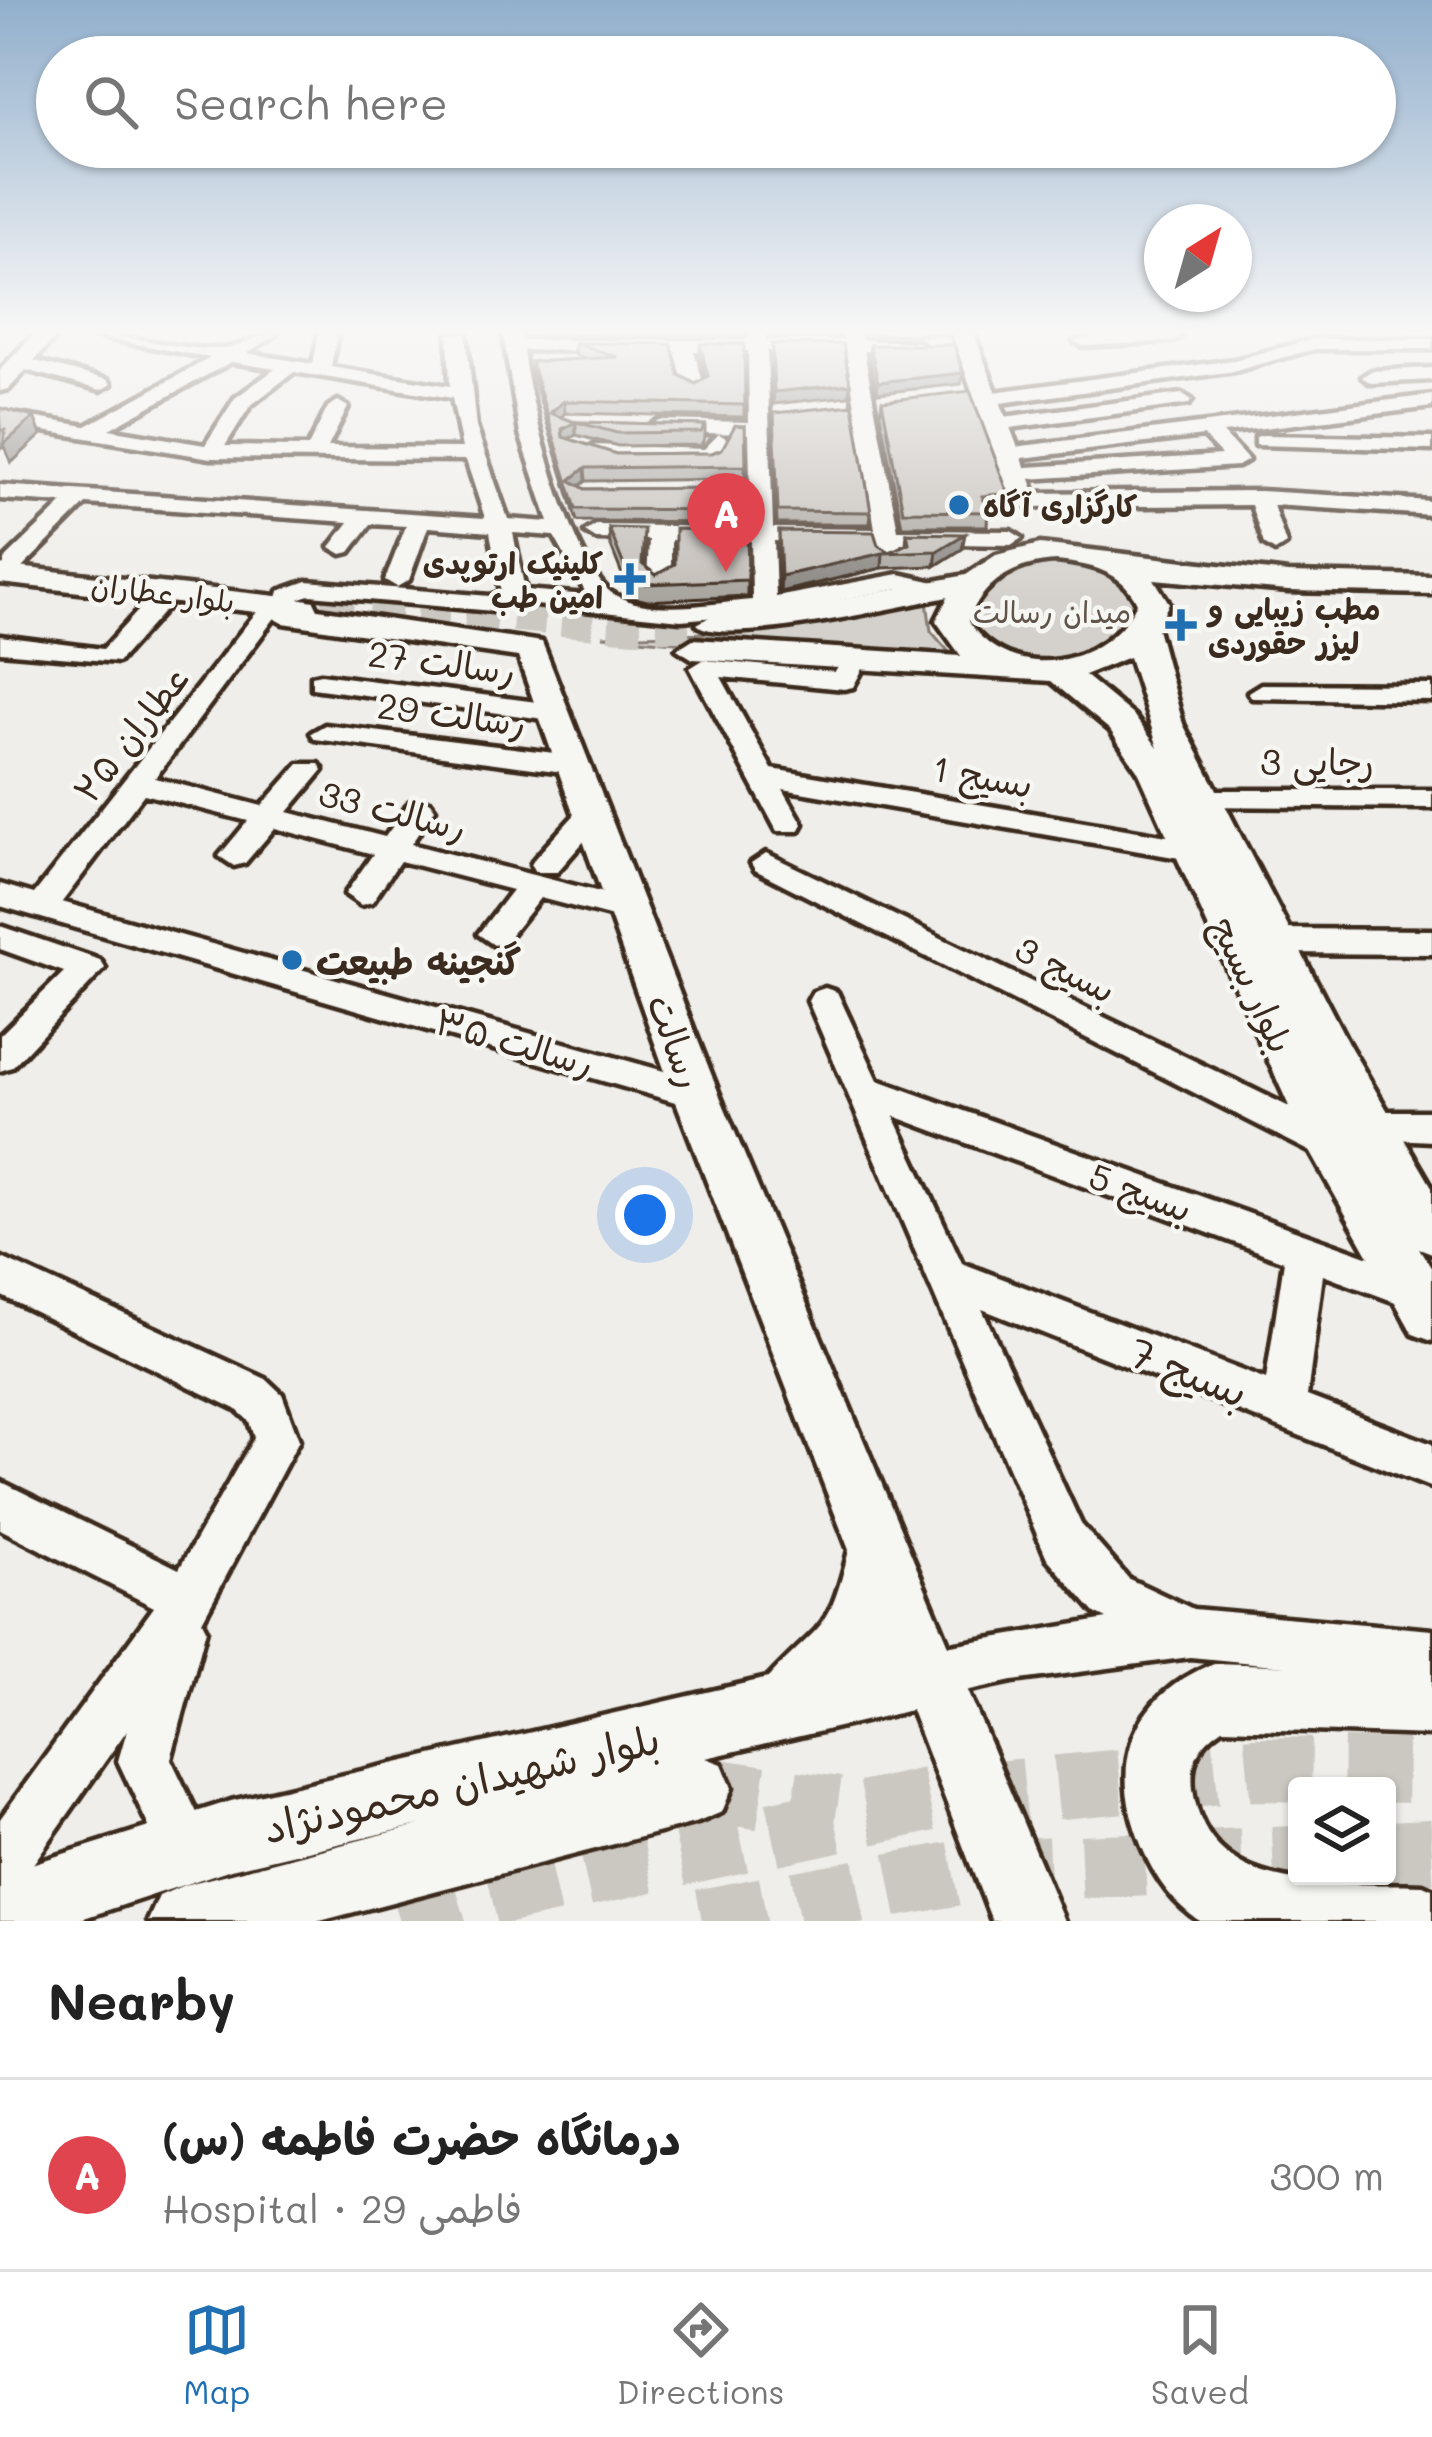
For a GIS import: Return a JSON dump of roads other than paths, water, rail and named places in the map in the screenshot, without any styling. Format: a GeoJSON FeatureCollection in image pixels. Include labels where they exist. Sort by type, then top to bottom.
{"type":"FeatureCollection","features":[{"type":"Feature","properties":{"kind":"main road"},"geometry":{"type":"LineString","coordinates":[[991,424],[1015,476],[1112,563],[1145,582],[1154,603],[1146,622]]}},
{"type":"Feature","properties":{"kind":"main road"},"geometry":{"type":"LineString","coordinates":[[994,664],[969,649],[952,621],[962,595],[1007,549],[1015,476]]}},
{"type":"Feature","properties":{"kind":"main road"},"geometry":{"type":"LineString","coordinates":[[1007,549],[1179,573],[1288,582],[1432,585]]}},
{"type":"Feature","properties":{"kind":"main road","name":"بلوار عطاران"},"geometry":{"type":"LineString","coordinates":[[4,568],[169,592],[324,605]]}},
{"type":"Feature","properties":{"kind":"main road","name":"بلوار عطاران"},"geometry":{"type":"LineString","coordinates":[[4,568],[282,601]]}},
{"type":"Feature","properties":{"kind":"main road"},"geometry":{"type":"LineString","coordinates":[[1179,573],[1161,583],[1226,599]]}},
{"type":"Feature","properties":{"kind":"main road"},"geometry":{"type":"LineString","coordinates":[[976,582],[702,636],[853,664],[1057,669],[1088,664],[1146,622],[1194,602],[1432,604]]}},
{"type":"Feature","properties":{"kind":"main road","name":"رسالت"},"geometry":{"type":"LineString","coordinates":[[282,601],[283,614],[531,649],[696,1094],[1028,1921]]}},
{"type":"Feature","properties":{"kind":"main road","name":"بلوار بسیج"},"geometry":{"type":"LineString","coordinates":[[1146,622],[1141,716],[1156,770],[1191,850],[1349,1135],[1432,1231]]}},
{"type":"Feature","properties":{"kind":"main road","name":"بلوار بسیج"},"geometry":{"type":"LineString","coordinates":[[1057,669],[1141,716],[1202,799],[1274,941],[1349,1135],[1425,1304]]}},
{"type":"Feature","properties":{"kind":"main road"},"geometry":{"type":"LineString","coordinates":[[776,1709],[829,1672],[857,1635],[872,1597],[878,1551]]}},
{"type":"Feature","properties":{"kind":"main road","name":"بلوار شهیدان محمودنژاد"},"geometry":{"type":"LineString","coordinates":[[0,1910],[186,1846],[927,1674]]}},
{"type":"Feature","properties":{"kind":"main road"},"geometry":{"type":"LineString","coordinates":[[1423,1921],[1279,1919],[1224,1898],[1201,1881],[1170,1832],[1156,1775],[1169,1729],[1189,1706],[1214,1695],[1432,1703]]}},
{"type":"Feature","properties":{"kind":"main road"},"geometry":{"type":"LineString","coordinates":[[184,1921],[698,1788]]}},
{"type":"Feature","properties":{"kind":"street"},"geometry":{"type":"LineString","coordinates":[[28,424],[211,452],[473,454]]}},
{"type":"Feature","properties":{"kind":"street"},"geometry":{"type":"LineString","coordinates":[[84,435],[105,424]]}},
{"type":"Feature","properties":{"kind":"street"},"geometry":{"type":"LineString","coordinates":[[211,452],[229,424]]}},
{"type":"Feature","properties":{"kind":"street"},"geometry":{"type":"LineString","coordinates":[[314,454],[329,424]]}},
{"type":"Feature","properties":{"kind":"street"},"geometry":{"type":"LineString","coordinates":[[466,424],[499,524],[513,596]]}},
{"type":"Feature","properties":{"kind":"street"},"geometry":{"type":"LineString","coordinates":[[527,424],[567,530],[597,593],[614,605]]}},
{"type":"Feature","properties":{"kind":"street"},"geometry":{"type":"LineString","coordinates":[[644,425],[725,428],[745,424]]}},
{"type":"Feature","properties":{"kind":"street"},"geometry":{"type":"LineString","coordinates":[[764,605],[759,538],[748,489],[766,424]]}},
{"type":"Feature","properties":{"kind":"street"},"geometry":{"type":"LineString","coordinates":[[859,424],[899,581]]}},
{"type":"Feature","properties":{"kind":"street"},"geometry":{"type":"LineString","coordinates":[[1015,476],[1301,424]]}},
{"type":"Feature","properties":{"kind":"street"},"geometry":{"type":"LineString","coordinates":[[575,445],[617,456],[711,454],[725,428]]}},
{"type":"Feature","properties":{"kind":"street"},"geometry":{"type":"LineString","coordinates":[[1218,438],[1432,444]]}},
{"type":"Feature","properties":{"kind":"street"},"geometry":{"type":"LineString","coordinates":[[1015,476],[1238,460],[1218,438]]}},
{"type":"Feature","properties":{"kind":"street"},"geometry":{"type":"LineString","coordinates":[[1015,476],[1432,508]]}},
{"type":"Feature","properties":{"kind":"street"},"geometry":{"type":"LineString","coordinates":[[485,484],[515,497],[535,494],[548,482]]}},
{"type":"Feature","properties":{"kind":"street"},"geometry":{"type":"LineString","coordinates":[[0,491],[567,530]]}},
{"type":"Feature","properties":{"kind":"street"},"geometry":{"type":"LineString","coordinates":[[4,568],[80,498]]}},
{"type":"Feature","properties":{"kind":"street"},"geometry":{"type":"LineString","coordinates":[[1260,498],[1275,544]]}},
{"type":"Feature","properties":{"kind":"street"},"geometry":{"type":"LineString","coordinates":[[341,548],[364,517]]}},
{"type":"Feature","properties":{"kind":"street"},"geometry":{"type":"LineString","coordinates":[[397,580],[420,520]]}},
{"type":"Feature","properties":{"kind":"street"},"geometry":{"type":"LineString","coordinates":[[596,532],[886,539],[1007,549]]}},
{"type":"Feature","properties":{"kind":"street"},"geometry":{"type":"LineString","coordinates":[[659,580],[660,536]]}},
{"type":"Feature","properties":{"kind":"street"},"geometry":{"type":"LineString","coordinates":[[282,601],[307,588],[493,604],[513,596],[681,613],[764,605],[899,581],[936,589]]}},
{"type":"Feature","properties":{"kind":"street"},"geometry":{"type":"LineString","coordinates":[[0,644],[110,656],[169,592]]}},
{"type":"Feature","properties":{"kind":"street","name":"عطاران ۲۵"},"geometry":{"type":"LineString","coordinates":[[42,905],[282,601]]}},
{"type":"Feature","properties":{"kind":"street"},"geometry":{"type":"LineString","coordinates":[[788,824],[703,668],[844,681],[853,664]]}},
{"type":"Feature","properties":{"kind":"street","name":"رسالت 27"},"geometry":{"type":"LineString","coordinates":[[321,682],[552,712]]}},
{"type":"Feature","properties":{"kind":"street"},"geometry":{"type":"LineString","coordinates":[[1261,692],[1432,693]]}},
{"type":"Feature","properties":{"kind":"street","name":"رسالت 29"},"geometry":{"type":"LineString","coordinates":[[325,733],[571,764]]}},
{"type":"Feature","properties":{"kind":"street"},"geometry":{"type":"LineString","coordinates":[[234,856],[309,770]]}},
{"type":"Feature","properties":{"kind":"street","name":"بسیج 1"},"geometry":{"type":"LineString","coordinates":[[762,776],[1191,850]]}},
{"type":"Feature","properties":{"kind":"street","name":"رسالت 33"},"geometry":{"type":"LineString","coordinates":[[138,783],[393,849],[540,875],[628,910]]}},
{"type":"Feature","properties":{"kind":"street","name":"رجایی 3"},"geometry":{"type":"LineString","coordinates":[[1202,799],[1432,799]]}},
{"type":"Feature","properties":{"kind":"street"},"geometry":{"type":"LineString","coordinates":[[361,894],[420,809]]}},
{"type":"Feature","properties":{"kind":"street"},"geometry":{"type":"LineString","coordinates":[[494,934],[590,816]]}},
{"type":"Feature","properties":{"kind":"street","name":"بسیج 3"},"geometry":{"type":"LineString","coordinates":[[766,863],[1349,1135]]}},
{"type":"Feature","properties":{"kind":"street","name":"رسالت ۳۵"},"geometry":{"type":"LineString","coordinates":[[0,895],[696,1094]]}},
{"type":"Feature","properties":{"kind":"street"},"geometry":{"type":"LineString","coordinates":[[0,937],[88,968],[0,1058]]}},
{"type":"Feature","properties":{"kind":"street"},"geometry":{"type":"LineString","coordinates":[[1274,941],[1432,942]]}},
{"type":"Feature","properties":{"kind":"street"},"geometry":{"type":"LineString","coordinates":[[825,1001],[1064,1541],[1112,1596],[1191,1633]]}},
{"type":"Feature","properties":{"kind":"street","name":"بسیج 5"},"geometry":{"type":"LineString","coordinates":[[865,1090],[1306,1251],[1425,1304]]}},
{"type":"Feature","properties":{"kind":"street"},"geometry":{"type":"LineString","coordinates":[[1349,1135],[1432,1126]]}},
{"type":"Feature","properties":{"kind":"street"},"geometry":{"type":"LineString","coordinates":[[1284,1408],[1306,1251]]}},
{"type":"Feature","properties":{"kind":"street"},"geometry":{"type":"LineString","coordinates":[[0,1276],[214,1373],[267,1408],[277,1439],[189,1599],[0,1865]]}},
{"type":"Feature","properties":{"kind":"street","name":"بسیج 7"},"geometry":{"type":"LineString","coordinates":[[947,1276],[1432,1466]]}},
{"type":"Feature","properties":{"kind":"street"},"geometry":{"type":"LineString","coordinates":[[0,1504],[189,1599]]}},
{"type":"Feature","properties":{"kind":"street"},"geometry":{"type":"LineString","coordinates":[[186,1846],[144,1761],[189,1599]]}},
{"type":"Feature","properties":{"kind":"street"},"geometry":{"type":"LineString","coordinates":[[927,1674],[1013,1656],[1191,1633],[1432,1655]]}},
{"type":"Feature","properties":{"kind":"tunnel"},"geometry":{"type":"LineString","coordinates":[[322,600],[636,626],[713,624]]}},
{"type":"Feature","properties":{"kind":"tunnel"},"geometry":{"type":"LineString","coordinates":[[399,1921],[470,1899],[932,1799],[1254,1769],[1432,1771]]}},
{"type":"Feature","properties":{"kind":"tunnel"},"geometry":{"type":"LineString","coordinates":[[698,1788],[837,1809]]}},
{"type":"Feature","properties":{"kind":"tunnel"},"geometry":{"type":"LineString","coordinates":[[1396,1853],[1432,1851]]}},
{"type":"Feature","properties":{"kind":"tunnel"},"geometry":{"type":"LineString","coordinates":[[702,1921],[963,1872],[1288,1858]]}},
{"type":"Feature","properties":{"kind":"place","name":"کارگزاری آگاه"},"geometry":{"type":"Point","coordinates":[959,505]}},
{"type":"Feature","properties":{"kind":"place","name":"درمانگاه حضرت فاطمه (س)"},"geometry":{"type":"Point","coordinates":[726,572]}},
{"type":"Feature","properties":{"kind":"place","name":"کلینیک ارتوپدی امین طب"},"geometry":{"type":"Point","coordinates":[630,579]}},
{"type":"Feature","properties":{"kind":"place","name":"مطب زیبایی و لیزر حقوردی"},"geometry":{"type":"Point","coordinates":[1181,625]}},
{"type":"Feature","properties":{"kind":"place","name":"گنجینه طبیعت"},"geometry":{"type":"Point","coordinates":[292,960]}},
{"type":"Feature","properties":{"kind":"park label","name":"میدان رسالت"},"geometry":{"type":"Point","coordinates":[1052,611]}}]}
